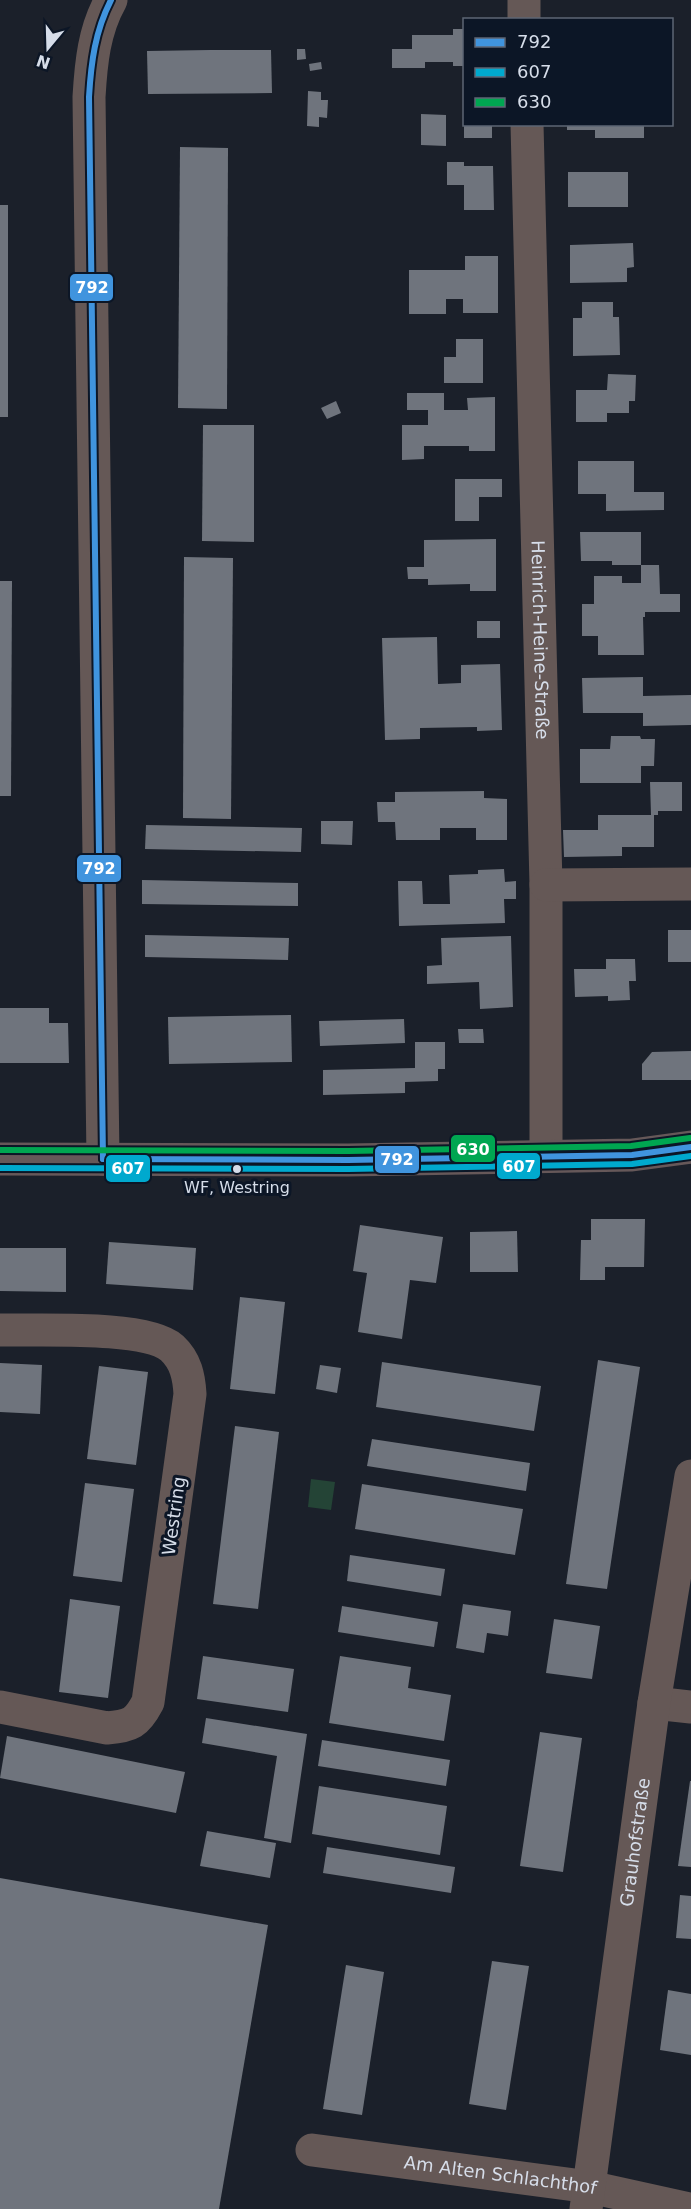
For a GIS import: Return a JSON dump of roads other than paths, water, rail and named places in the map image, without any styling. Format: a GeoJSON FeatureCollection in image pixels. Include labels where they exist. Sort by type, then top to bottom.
{"type":"FeatureCollection","features":[{"type":"Feature","properties":{"kind":"main road"},"geometry":{"type":"LineString","coordinates":[[0,1159],[348,1160],[632,1155],[691,1147]]}},
{"type":"Feature","properties":{"kind":"street"},"geometry":{"type":"LineString","coordinates":[[103,1159],[89,97],[95,42],[111,0]]}},
{"type":"Feature","properties":{"kind":"street"},"geometry":{"type":"LineString","coordinates":[[524,0],[524,18]]}},
{"type":"Feature","properties":{"kind":"street","name":"Heinrich-Heine-Straße"},"geometry":{"type":"LineString","coordinates":[[527,126],[546,885],[546,1155]]}},
{"type":"Feature","properties":{"kind":"street"},"geometry":{"type":"LineString","coordinates":[[546,885],[691,884]]}},
{"type":"Feature","properties":{"kind":"street","name":"Westring"},"geometry":{"type":"LineString","coordinates":[[0,1330],[130,1332],[156,1339],[171,1347],[183,1360],[189,1378],[190,1394],[148,1702],[142,1714],[134,1723],[125,1727],[107,1728],[0,1707]]}},
{"type":"Feature","properties":{"kind":"street","name":"Grauhofstraße"},"geometry":{"type":"LineString","coordinates":[[588,2198],[654,1703],[691,1476]]}},
{"type":"Feature","properties":{"kind":"street"},"geometry":{"type":"LineString","coordinates":[[654,1703],[691,1707]]}},
{"type":"Feature","properties":{"kind":"street","name":"Am Alten Schlachthof"},"geometry":{"type":"LineString","coordinates":[[312,2150],[588,2198],[689,2209]]}},
{"type":"Feature","properties":{"kind":"place","name":"WF, Westring"},"geometry":{"type":"Point","coordinates":[237,1169]}}]}
